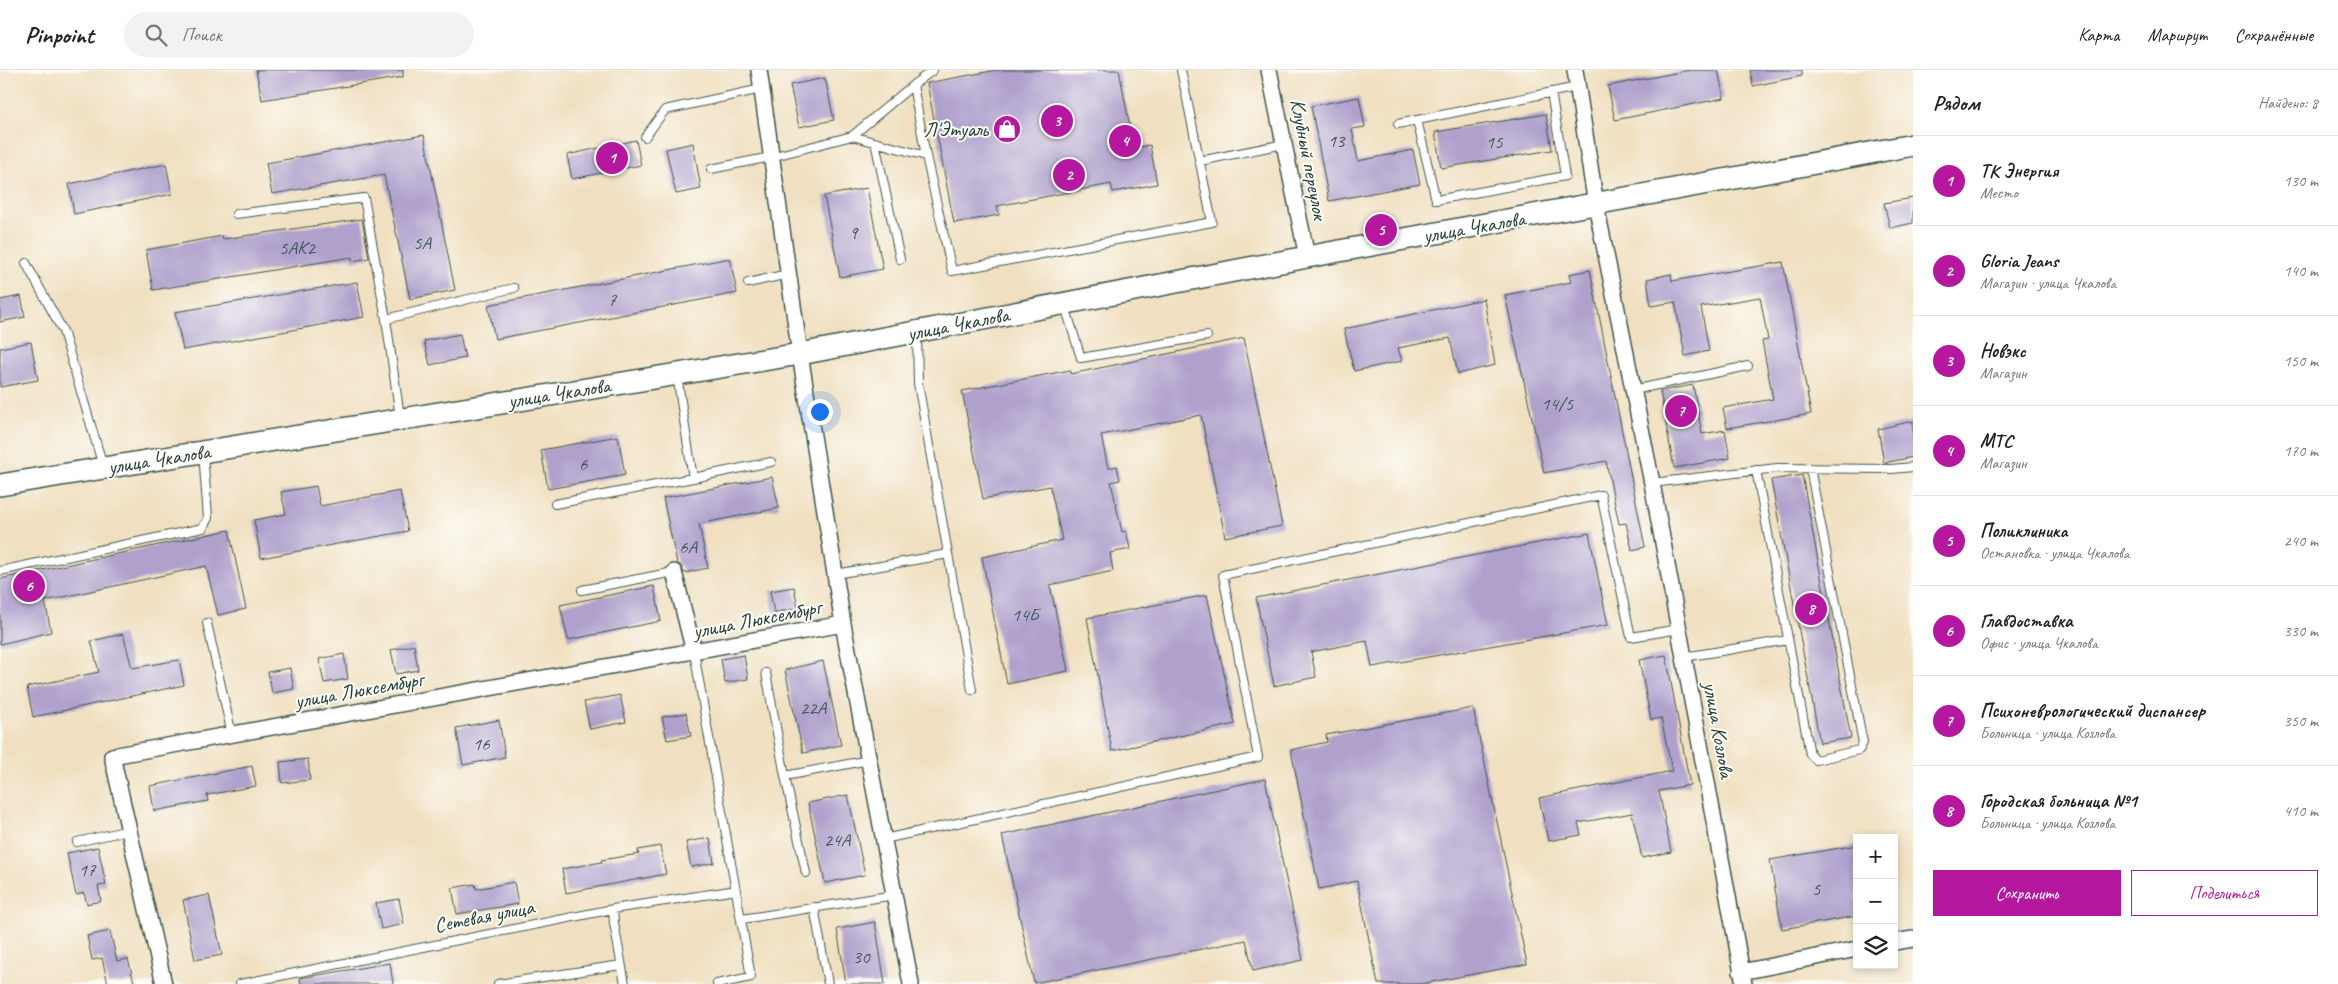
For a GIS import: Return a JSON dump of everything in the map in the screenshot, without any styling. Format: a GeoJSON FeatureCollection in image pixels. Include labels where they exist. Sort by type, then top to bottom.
{"type":"FeatureCollection","features":[{"type":"Feature","properties":{"kind":"street","name":"улица Люксембург"},"geometry":{"type":"LineString","coordinates":[[759,70],[800,354],[843,624],[911,984]]}},
{"type":"Feature","properties":{"kind":"street","name":"Клубный переулок"},"geometry":{"type":"LineString","coordinates":[[1269,70],[1307,257]]}},
{"type":"Feature","properties":{"kind":"street","name":"улица Козлова"},"geometry":{"type":"LineString","coordinates":[[1575,70],[1596,204],[1652,484],[1743,978]]}},
{"type":"Feature","properties":{"kind":"street","name":"улица Чкалова"},"geometry":{"type":"LineString","coordinates":[[0,485],[800,354],[1307,257],[1913,146]]}},
{"type":"Feature","properties":{"kind":"street"},"geometry":{"type":"LineString","coordinates":[[674,572],[694,652]]}},
{"type":"Feature","properties":{"kind":"street","name":"улица Люксембург"},"geometry":{"type":"LineString","coordinates":[[164,984],[112,756],[843,624]]}},
{"type":"Feature","properties":{"kind":"street"},"geometry":{"type":"LineString","coordinates":[[1898,941],[1913,939]]}},
{"type":"Feature","properties":{"kind":"street"},"geometry":{"type":"LineString","coordinates":[[1743,978],[1853,950]]}},
{"type":"Feature","properties":{"kind":"lane"},"geometry":{"type":"LineString","coordinates":[[712,169],[771,157],[852,136],[912,85],[934,70]]}},
{"type":"Feature","properties":{"kind":"lane"},"geometry":{"type":"LineString","coordinates":[[912,85],[952,271],[1212,222],[1181,70]]}},
{"type":"Feature","properties":{"kind":"lane"},"geometry":{"type":"LineString","coordinates":[[1398,124],[1577,87]]}},
{"type":"Feature","properties":{"kind":"lane"},"geometry":{"type":"LineString","coordinates":[[645,137],[665,110],[761,89]]}},
{"type":"Feature","properties":{"kind":"lane"},"geometry":{"type":"LineString","coordinates":[[1417,120],[1436,200],[1565,176],[1551,92]]}},
{"type":"Feature","properties":{"kind":"lane"},"geometry":{"type":"LineString","coordinates":[[852,136],[926,156]]}},
{"type":"Feature","properties":{"kind":"lane"},"geometry":{"type":"LineString","coordinates":[[875,142],[900,259]]}},
{"type":"Feature","properties":{"kind":"lane"},"geometry":{"type":"LineString","coordinates":[[1200,161],[1284,144]]}},
{"type":"Feature","properties":{"kind":"lane"},"geometry":{"type":"LineString","coordinates":[[236,214],[364,198],[386,319],[400,419]]}},
{"type":"Feature","properties":{"kind":"lane"},"geometry":{"type":"LineString","coordinates":[[26,263],[63,331],[103,468]]}},
{"type":"Feature","properties":{"kind":"lane"},"geometry":{"type":"LineString","coordinates":[[748,283],[788,274]]}},
{"type":"Feature","properties":{"kind":"lane"},"geometry":{"type":"LineString","coordinates":[[386,319],[514,288]]}},
{"type":"Feature","properties":{"kind":"lane"},"geometry":{"type":"LineString","coordinates":[[1064,304],[1081,358],[1207,336]]}},
{"type":"Feature","properties":{"kind":"lane"},"geometry":{"type":"LineString","coordinates":[[917,333],[918,383],[972,690]]}},
{"type":"Feature","properties":{"kind":"lane"},"geometry":{"type":"LineString","coordinates":[[1633,390],[1748,366]]}},
{"type":"Feature","properties":{"kind":"lane"},"geometry":{"type":"LineString","coordinates":[[677,374],[693,478]]}},
{"type":"Feature","properties":{"kind":"lane"},"geometry":{"type":"LineString","coordinates":[[0,571],[203,528],[208,518],[203,451]]}},
{"type":"Feature","properties":{"kind":"lane"},"geometry":{"type":"LineString","coordinates":[[554,504],[771,462]]}},
{"type":"Feature","properties":{"kind":"lane"},"geometry":{"type":"LineString","coordinates":[[1652,484],[1756,470],[1810,468],[1891,469],[1913,467]]}},
{"type":"Feature","properties":{"kind":"lane"},"geometry":{"type":"LineString","coordinates":[[1756,470],[1788,640],[1813,758],[1816,760],[1859,750],[1863,743],[1810,468]]}},
{"type":"Feature","properties":{"kind":"lane"},"geometry":{"type":"LineString","coordinates":[[884,839],[1258,758],[1223,575],[1601,495],[1631,637],[1678,628]]}},
{"type":"Feature","properties":{"kind":"lane"},"geometry":{"type":"LineString","coordinates":[[836,574],[948,554]]}},
{"type":"Feature","properties":{"kind":"lane"},"geometry":{"type":"LineString","coordinates":[[582,590],[674,572]]}},
{"type":"Feature","properties":{"kind":"lane"},"geometry":{"type":"LineString","coordinates":[[207,623],[232,735]]}},
{"type":"Feature","properties":{"kind":"lane"},"geometry":{"type":"LineString","coordinates":[[1684,657],[1788,640]]}},
{"type":"Feature","properties":{"kind":"lane"},"geometry":{"type":"LineString","coordinates":[[694,652],[751,977],[717,984]]}},
{"type":"Feature","properties":{"kind":"lane"},"geometry":{"type":"LineString","coordinates":[[766,673],[785,776],[806,873]]}},
{"type":"Feature","properties":{"kind":"lane"},"geometry":{"type":"LineString","coordinates":[[785,776],[869,760]]}},
{"type":"Feature","properties":{"kind":"lane"},"geometry":{"type":"LineString","coordinates":[[77,842],[129,830]]}},
{"type":"Feature","properties":{"kind":"lane","name":"Сетевая улица"},"geometry":{"type":"LineString","coordinates":[[240,984],[613,909],[736,890]]}},
{"type":"Feature","properties":{"kind":"lane"},"geometry":{"type":"LineString","coordinates":[[742,919],[895,895]]}},
{"type":"Feature","properties":{"kind":"lane"},"geometry":{"type":"LineString","coordinates":[[814,907],[828,984]]}},
{"type":"Feature","properties":{"kind":"lane"},"geometry":{"type":"LineString","coordinates":[[613,909],[625,984]]}},
{"type":"Feature","properties":{"kind":"lane"},"geometry":{"type":"LineString","coordinates":[[498,984],[621,965]]}},
{"type":"Feature","properties":{"kind":"building"},"geometry":{"type":"Polygon","coordinates":[[[256,70],[403,70],[403,77],[262,100],[256,70]]]}},
{"type":"Feature","properties":{"kind":"building"},"geometry":{"type":"Polygon","coordinates":[[[997,70],[1119,70],[1134,148],[1150,145],[1157,184],[1113,192],[1111,184],[997,206],[999,215],[954,223],[927,83],[997,70]]]}},
{"type":"Feature","properties":{"kind":"building"},"geometry":{"type":"Polygon","coordinates":[[[1690,70],[1718,70],[1724,98],[1615,120],[1608,86],[1690,70]]]}},
{"type":"Feature","properties":{"kind":"building"},"geometry":{"type":"Polygon","coordinates":[[[1750,70],[1802,70],[1802,76],[1753,86],[1750,70]]]}},
{"type":"Feature","properties":{"kind":"building"},"geometry":{"type":"Polygon","coordinates":[[[825,78],[834,120],[799,127],[790,85],[825,78]]]}},
{"type":"Feature","properties":{"kind":"building"},"geometry":{"type":"Polygon","coordinates":[[[1359,97],[1365,127],[1352,129],[1358,161],[1413,150],[1420,184],[1329,201],[1311,106],[1359,97]]]}},
{"type":"Feature","properties":{"kind":"building"},"geometry":{"type":"Polygon","coordinates":[[[1546,114],[1552,150],[1441,168],[1435,132],[1546,114]]]}},
{"type":"Feature","properties":{"kind":"building"},"geometry":{"type":"Polygon","coordinates":[[[424,135],[455,290],[410,299],[384,175],[272,194],[266,163],[424,135]]]}},
{"type":"Feature","properties":{"kind":"building"},"geometry":{"type":"Polygon","coordinates":[[[636,140],[641,165],[572,179],[567,155],[636,140]]]}},
{"type":"Feature","properties":{"kind":"building"},"geometry":{"type":"Polygon","coordinates":[[[693,143],[701,189],[676,194],[666,149],[693,143]]]}},
{"type":"Feature","properties":{"kind":"building"},"geometry":{"type":"Polygon","coordinates":[[[166,164],[172,194],[74,214],[69,184],[166,164]]]}},
{"type":"Feature","properties":{"kind":"building"},"geometry":{"type":"Polygon","coordinates":[[[867,188],[883,269],[840,277],[824,196],[867,188]]]}},
{"type":"Feature","properties":{"kind":"building"},"geometry":{"type":"Polygon","coordinates":[[[1913,198],[1913,223],[1890,228],[1884,203],[1913,198]]]}},
{"type":"Feature","properties":{"kind":"building"},"geometry":{"type":"Polygon","coordinates":[[[362,219],[369,258],[352,261],[352,257],[153,290],[146,250],[222,236],[223,239],[362,219]]]}},
{"type":"Feature","properties":{"kind":"building"},"geometry":{"type":"Polygon","coordinates":[[[730,258],[737,293],[495,339],[488,305],[730,258]]]}},
{"type":"Feature","properties":{"kind":"building"},"geometry":{"type":"Polygon","coordinates":[[[1783,262],[1811,414],[1727,428],[1723,408],[1773,399],[1762,341],[1768,340],[1760,297],[1701,307],[1709,351],[1685,356],[1675,302],[1651,306],[1647,279],[1671,274],[1672,281],[1783,262]]]}},
{"type":"Feature","properties":{"kind":"building"},"geometry":{"type":"Polygon","coordinates":[[[1590,270],[1645,547],[1632,550],[1626,523],[1619,524],[1606,461],[1544,473],[1505,295],[1571,282],[1569,274],[1590,270]]]}},
{"type":"Feature","properties":{"kind":"building"},"geometry":{"type":"Polygon","coordinates":[[[357,282],[364,317],[183,350],[175,312],[357,282]]]}},
{"type":"Feature","properties":{"kind":"building"},"geometry":{"type":"Polygon","coordinates":[[[21,296],[25,317],[0,322],[0,300],[21,296]]]}},
{"type":"Feature","properties":{"kind":"building"},"geometry":{"type":"Polygon","coordinates":[[[1484,299],[1495,365],[1458,374],[1450,338],[1398,348],[1402,361],[1354,371],[1344,329],[1484,299]]]}},
{"type":"Feature","properties":{"kind":"building"},"geometry":{"type":"Polygon","coordinates":[[[460,334],[465,358],[430,365],[424,341],[460,334]]]}},
{"type":"Feature","properties":{"kind":"building"},"geometry":{"type":"Polygon","coordinates":[[[1244,338],[1282,526],[1225,537],[1201,415],[1101,435],[1108,468],[1117,466],[1120,480],[1111,482],[1122,532],[1126,531],[1130,549],[1110,553],[1113,571],[1050,585],[1068,671],[1007,684],[982,557],[1062,540],[1050,486],[983,499],[962,391],[1070,370],[1071,374],[1244,338]]]}},
{"type":"Feature","properties":{"kind":"building"},"geometry":{"type":"Polygon","coordinates":[[[31,342],[38,380],[0,387],[0,348],[31,342]]]}},
{"type":"Feature","properties":{"kind":"building"},"geometry":{"type":"Polygon","coordinates":[[[1693,385],[1702,434],[1725,430],[1730,458],[1674,468],[1660,391],[1693,385]]]}},
{"type":"Feature","properties":{"kind":"building"},"geometry":{"type":"Polygon","coordinates":[[[1913,421],[1913,457],[1884,463],[1878,429],[1913,421]]]}},
{"type":"Feature","properties":{"kind":"building"},"geometry":{"type":"Polygon","coordinates":[[[618,436],[625,475],[548,489],[541,450],[618,436]]]}},
{"type":"Feature","properties":{"kind":"building"},"geometry":{"type":"Polygon","coordinates":[[[1802,475],[1851,738],[1820,743],[1771,480],[1802,475]]]}},
{"type":"Feature","properties":{"kind":"building"},"geometry":{"type":"Polygon","coordinates":[[[772,477],[779,508],[699,524],[708,568],[684,573],[681,566],[677,563],[663,498],[772,477]]]}},
{"type":"Feature","properties":{"kind":"building"},"geometry":{"type":"Polygon","coordinates":[[[316,486],[320,506],[400,491],[408,531],[261,558],[254,520],[286,514],[281,492],[316,486]]]}},
{"type":"Feature","properties":{"kind":"building"},"geometry":{"type":"Polygon","coordinates":[[[229,530],[246,609],[218,615],[206,566],[45,601],[51,632],[0,644],[0,579],[229,530]]]}},
{"type":"Feature","properties":{"kind":"building"},"geometry":{"type":"Polygon","coordinates":[[[1589,533],[1608,625],[1372,667],[1367,641],[1311,652],[1316,677],[1274,686],[1256,598],[1589,533]]]}},
{"type":"Feature","properties":{"kind":"building"},"geometry":{"type":"Polygon","coordinates":[[[654,586],[661,621],[568,640],[560,605],[654,586]]]}},
{"type":"Feature","properties":{"kind":"building"},"geometry":{"type":"Polygon","coordinates":[[[794,587],[798,608],[774,613],[770,591],[794,587]]]}},
{"type":"Feature","properties":{"kind":"building"},"geometry":{"type":"Polygon","coordinates":[[[1207,595],[1235,724],[1112,751],[1087,618],[1207,595]]]}},
{"type":"Feature","properties":{"kind":"building"},"geometry":{"type":"Polygon","coordinates":[[[123,634],[132,668],[179,660],[184,685],[33,717],[27,687],[99,672],[91,641],[123,634]]]}},
{"type":"Feature","properties":{"kind":"building"},"geometry":{"type":"Polygon","coordinates":[[[414,645],[418,670],[396,674],[391,650],[414,645]]]}},
{"type":"Feature","properties":{"kind":"building"},"geometry":{"type":"Polygon","coordinates":[[[344,654],[348,679],[324,683],[319,659],[344,654]]]}},
{"type":"Feature","properties":{"kind":"building"},"geometry":{"type":"Polygon","coordinates":[[[744,655],[748,679],[725,683],[721,659],[744,655]]]}},
{"type":"Feature","properties":{"kind":"building"},"geometry":{"type":"Polygon","coordinates":[[[1666,655],[1690,785],[1659,791],[1671,852],[1642,858],[1632,813],[1578,823],[1581,835],[1548,841],[1539,798],[1672,771],[1661,718],[1651,720],[1639,660],[1666,655]]]}},
{"type":"Feature","properties":{"kind":"building"},"geometry":{"type":"Polygon","coordinates":[[[823,661],[841,745],[803,753],[785,670],[823,661]]]}},
{"type":"Feature","properties":{"kind":"building"},"geometry":{"type":"Polygon","coordinates":[[[290,668],[294,689],[272,693],[268,672],[290,668]]]}},
{"type":"Feature","properties":{"kind":"building"},"geometry":{"type":"Polygon","coordinates":[[[620,695],[626,722],[590,729],[584,702],[620,695]]]}},
{"type":"Feature","properties":{"kind":"building"},"geometry":{"type":"Polygon","coordinates":[[[1473,708],[1527,964],[1421,984],[1378,984],[1357,881],[1319,889],[1291,750],[1327,742],[1326,735],[1473,708]]]}},
{"type":"Feature","properties":{"kind":"building"},"geometry":{"type":"Polygon","coordinates":[[[686,713],[691,736],[667,740],[662,717],[686,713]]]}},
{"type":"Feature","properties":{"kind":"building"},"geometry":{"type":"Polygon","coordinates":[[[499,720],[505,757],[463,765],[456,728],[499,720]]]}},
{"type":"Feature","properties":{"kind":"building"},"geometry":{"type":"Polygon","coordinates":[[[308,759],[310,780],[282,783],[280,762],[308,759]]]}},
{"type":"Feature","properties":{"kind":"building"},"geometry":{"type":"Polygon","coordinates":[[[252,766],[256,786],[207,795],[208,801],[154,811],[150,786],[252,766]]]}},
{"type":"Feature","properties":{"kind":"building"},"geometry":{"type":"Polygon","coordinates":[[[1265,779],[1303,960],[1253,971],[1246,940],[1034,983],[1002,835],[1265,779]]]}},
{"type":"Feature","properties":{"kind":"building"},"geometry":{"type":"Polygon","coordinates":[[[848,795],[865,875],[825,883],[808,803],[848,795]]]}},
{"type":"Feature","properties":{"kind":"building"},"geometry":{"type":"Polygon","coordinates":[[[710,838],[714,863],[691,867],[686,842],[710,838]]]}},
{"type":"Feature","properties":{"kind":"building"},"geometry":{"type":"Polygon","coordinates":[[[660,846],[666,874],[566,893],[562,869],[639,854],[638,850],[660,846]]]}},
{"type":"Feature","properties":{"kind":"building"},"geometry":{"type":"Polygon","coordinates":[[[1853,846],[1853,917],[1782,929],[1770,860],[1853,846]]]}},
{"type":"Feature","properties":{"kind":"building"},"geometry":{"type":"Polygon","coordinates":[[[98,847],[106,885],[98,886],[101,901],[87,904],[84,893],[76,895],[67,853],[98,847]]]}},
{"type":"Feature","properties":{"kind":"building"},"geometry":{"type":"Polygon","coordinates":[[[514,882],[518,904],[457,914],[452,888],[475,884],[476,889],[514,882]]]}},
{"type":"Feature","properties":{"kind":"building"},"geometry":{"type":"Polygon","coordinates":[[[209,895],[222,955],[195,960],[183,900],[209,895]]]}},
{"type":"Feature","properties":{"kind":"building"},"geometry":{"type":"Polygon","coordinates":[[[399,899],[404,924],[381,929],[376,903],[399,899]]]}},
{"type":"Feature","properties":{"kind":"building"},"geometry":{"type":"Polygon","coordinates":[[[875,922],[885,984],[846,984],[837,929],[875,922]]]}},
{"type":"Feature","properties":{"kind":"building"},"geometry":{"type":"Polygon","coordinates":[[[110,931],[117,961],[128,959],[134,982],[108,984],[102,958],[92,960],[87,936],[110,931]]]}},
{"type":"Feature","properties":{"kind":"building"},"geometry":{"type":"Polygon","coordinates":[[[390,963],[393,984],[301,984],[300,978],[390,963]]]}},
{"type":"Feature","properties":{"kind":"place","name":"Новэкс"},"geometry":{"type":"Point","coordinates":[1057,121]}},
{"type":"Feature","properties":{"kind":"place","name":"Л'Этуаль"},"geometry":{"type":"Point","coordinates":[1007,129]}},
{"type":"Feature","properties":{"kind":"place","name":"МТС"},"geometry":{"type":"Point","coordinates":[1125,141]}},
{"type":"Feature","properties":{"kind":"place","name":"ТК Энергия"},"geometry":{"type":"Point","coordinates":[612,158]}},
{"type":"Feature","properties":{"kind":"place","name":"Gloria Jeans"},"geometry":{"type":"Point","coordinates":[1069,175]}},
{"type":"Feature","properties":{"kind":"place","name":"Поликлиника"},"geometry":{"type":"Point","coordinates":[1381,230]}},
{"type":"Feature","properties":{"kind":"place","name":"Психоневрологический диспансер"},"geometry":{"type":"Point","coordinates":[1681,411]}},
{"type":"Feature","properties":{"kind":"place","name":"Главдоставка"},"geometry":{"type":"Point","coordinates":[29,586]}},
{"type":"Feature","properties":{"kind":"place","name":"Городская больница №1"},"geometry":{"type":"Point","coordinates":[1811,609]}}]}
